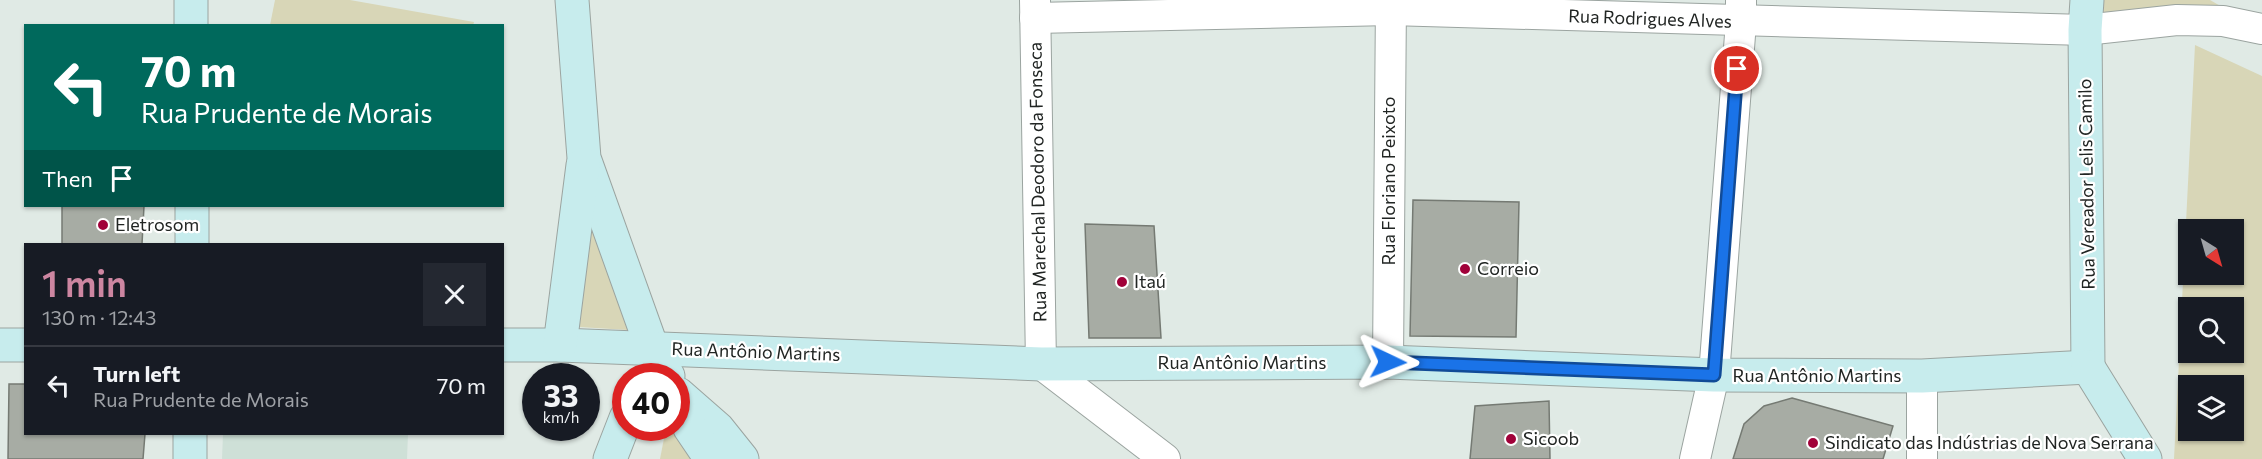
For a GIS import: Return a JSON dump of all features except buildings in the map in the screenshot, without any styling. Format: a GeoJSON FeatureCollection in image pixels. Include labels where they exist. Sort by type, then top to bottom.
{"type":"FeatureCollection","features":[{"type":"Feature","properties":{"kind":"street"},"geometry":{"type":"LineString","coordinates":[[191,0],[191,24]]}},
{"type":"Feature","properties":{"kind":"street"},"geometry":{"type":"LineString","coordinates":[[560,345],[584,158],[572,0]]}},
{"type":"Feature","properties":{"kind":"street"},"geometry":{"type":"LineString","coordinates":[[2218,0],[2262,28]]}},
{"type":"Feature","properties":{"kind":"street","name":"Rua Rodrigues Alves"},"geometry":{"type":"LineString","coordinates":[[1035,9],[1391,5],[2086,15],[2223,21],[2262,28]]}},
{"type":"Feature","properties":{"kind":"street","name":"Rua Floriano Peixoto"},"geometry":{"type":"LineString","coordinates":[[1388,362],[1391,5]]}},
{"type":"Feature","properties":{"kind":"street","name":"Rua Marechal Deodoro da Fonseca"},"geometry":{"type":"LineString","coordinates":[[1035,9],[1041,364]]}},
{"type":"Feature","properties":{"kind":"street"},"geometry":{"type":"LineString","coordinates":[[1695,459],[1714,375],[1741,11]]}},
{"type":"Feature","properties":{"kind":"street","name":"Rua Vereador Lelis Camilo"},"geometry":{"type":"LineString","coordinates":[[2086,15],[2088,367]]}},
{"type":"Feature","properties":{"kind":"street"},"geometry":{"type":"LineString","coordinates":[[584,158],[647,362]]}},
{"type":"Feature","properties":{"kind":"street"},"geometry":{"type":"LineString","coordinates":[[192,207],[192,243]]}},
{"type":"Feature","properties":{"kind":"street"},"geometry":{"type":"LineString","coordinates":[[0,345],[24,345]]}},
{"type":"Feature","properties":{"kind":"street","name":"Rua Antônio Martins"},"geometry":{"type":"LineString","coordinates":[[504,345],[560,345],[647,362],[1041,364],[1388,362],[1714,375],[1922,376],[2088,367]]}},
{"type":"Feature","properties":{"kind":"street"},"geometry":{"type":"LineString","coordinates":[[1041,364],[1166,459]]}},
{"type":"Feature","properties":{"kind":"street"},"geometry":{"type":"LineString","coordinates":[[2088,367],[2145,459]]}},
{"type":"Feature","properties":{"kind":"street"},"geometry":{"type":"LineString","coordinates":[[1922,376],[1922,459]]}},
{"type":"Feature","properties":{"kind":"street"},"geometry":{"type":"LineString","coordinates":[[690,402],[718,429],[742,459]]}},
{"type":"Feature","properties":{"kind":"street"},"geometry":{"type":"LineString","coordinates":[[690,428],[711,459]]}},
{"type":"Feature","properties":{"kind":"street"},"geometry":{"type":"LineString","coordinates":[[190,435],[190,459]]}},
{"type":"Feature","properties":{"kind":"street"},"geometry":{"type":"LineString","coordinates":[[610,459],[617,441]]}},
{"type":"Feature","properties":{"kind":"shaded area"},"geometry":{"type":"Polygon","coordinates":[[[275,0],[350,0],[474,22],[474,24],[270,24],[275,0]]]}},
{"type":"Feature","properties":{"kind":"shaded area"},"geometry":{"type":"Polygon","coordinates":[[[2092,0],[2210,0],[2250,23],[2090,27],[2092,0]]]}},
{"type":"Feature","properties":{"kind":"shaded area"},"geometry":{"type":"Polygon","coordinates":[[[2195,45],[2262,76],[2262,459],[2174,459],[2178,380],[2178,441],[2244,441],[2244,375],[2178,375],[2179,363],[2244,363],[2244,297],[2182,297],[2183,285],[2244,285],[2244,219],[2186,219],[2195,45]]]}},
{"type":"Feature","properties":{"kind":"shaded area"},"geometry":{"type":"Polygon","coordinates":[[[590,220],[628,330],[579,327],[590,220]]]}},
{"type":"Feature","properties":{"kind":"shaded area"},"geometry":{"type":"Polygon","coordinates":[[[223,435],[408,435],[407,459],[222,459],[223,435]]]}},
{"type":"Feature","properties":{"kind":"shaded area"},"geometry":{"type":"Polygon","coordinates":[[[663,441],[682,441],[695,459],[660,459],[663,441]]]}},
{"type":"Feature","properties":{"kind":"place","name":"Eletrosom"},"geometry":{"type":"Point","coordinates":[103,225]}},
{"type":"Feature","properties":{"kind":"place","name":"Correio"},"geometry":{"type":"Point","coordinates":[1465,269]}},
{"type":"Feature","properties":{"kind":"place","name":"Itaú"},"geometry":{"type":"Point","coordinates":[1122,282]}},
{"type":"Feature","properties":{"kind":"place","name":"Sicoob"},"geometry":{"type":"Point","coordinates":[1511,439]}},
{"type":"Feature","properties":{"kind":"place","name":"Sindicato das Indústrias de Nova Serrana"},"geometry":{"type":"Point","coordinates":[1813,443]}},
{"type":"Feature","properties":{"kind":"route"},"geometry":{"type":"LineString","coordinates":[[1388,362],[1714,375],[1737,69]]}}]}
